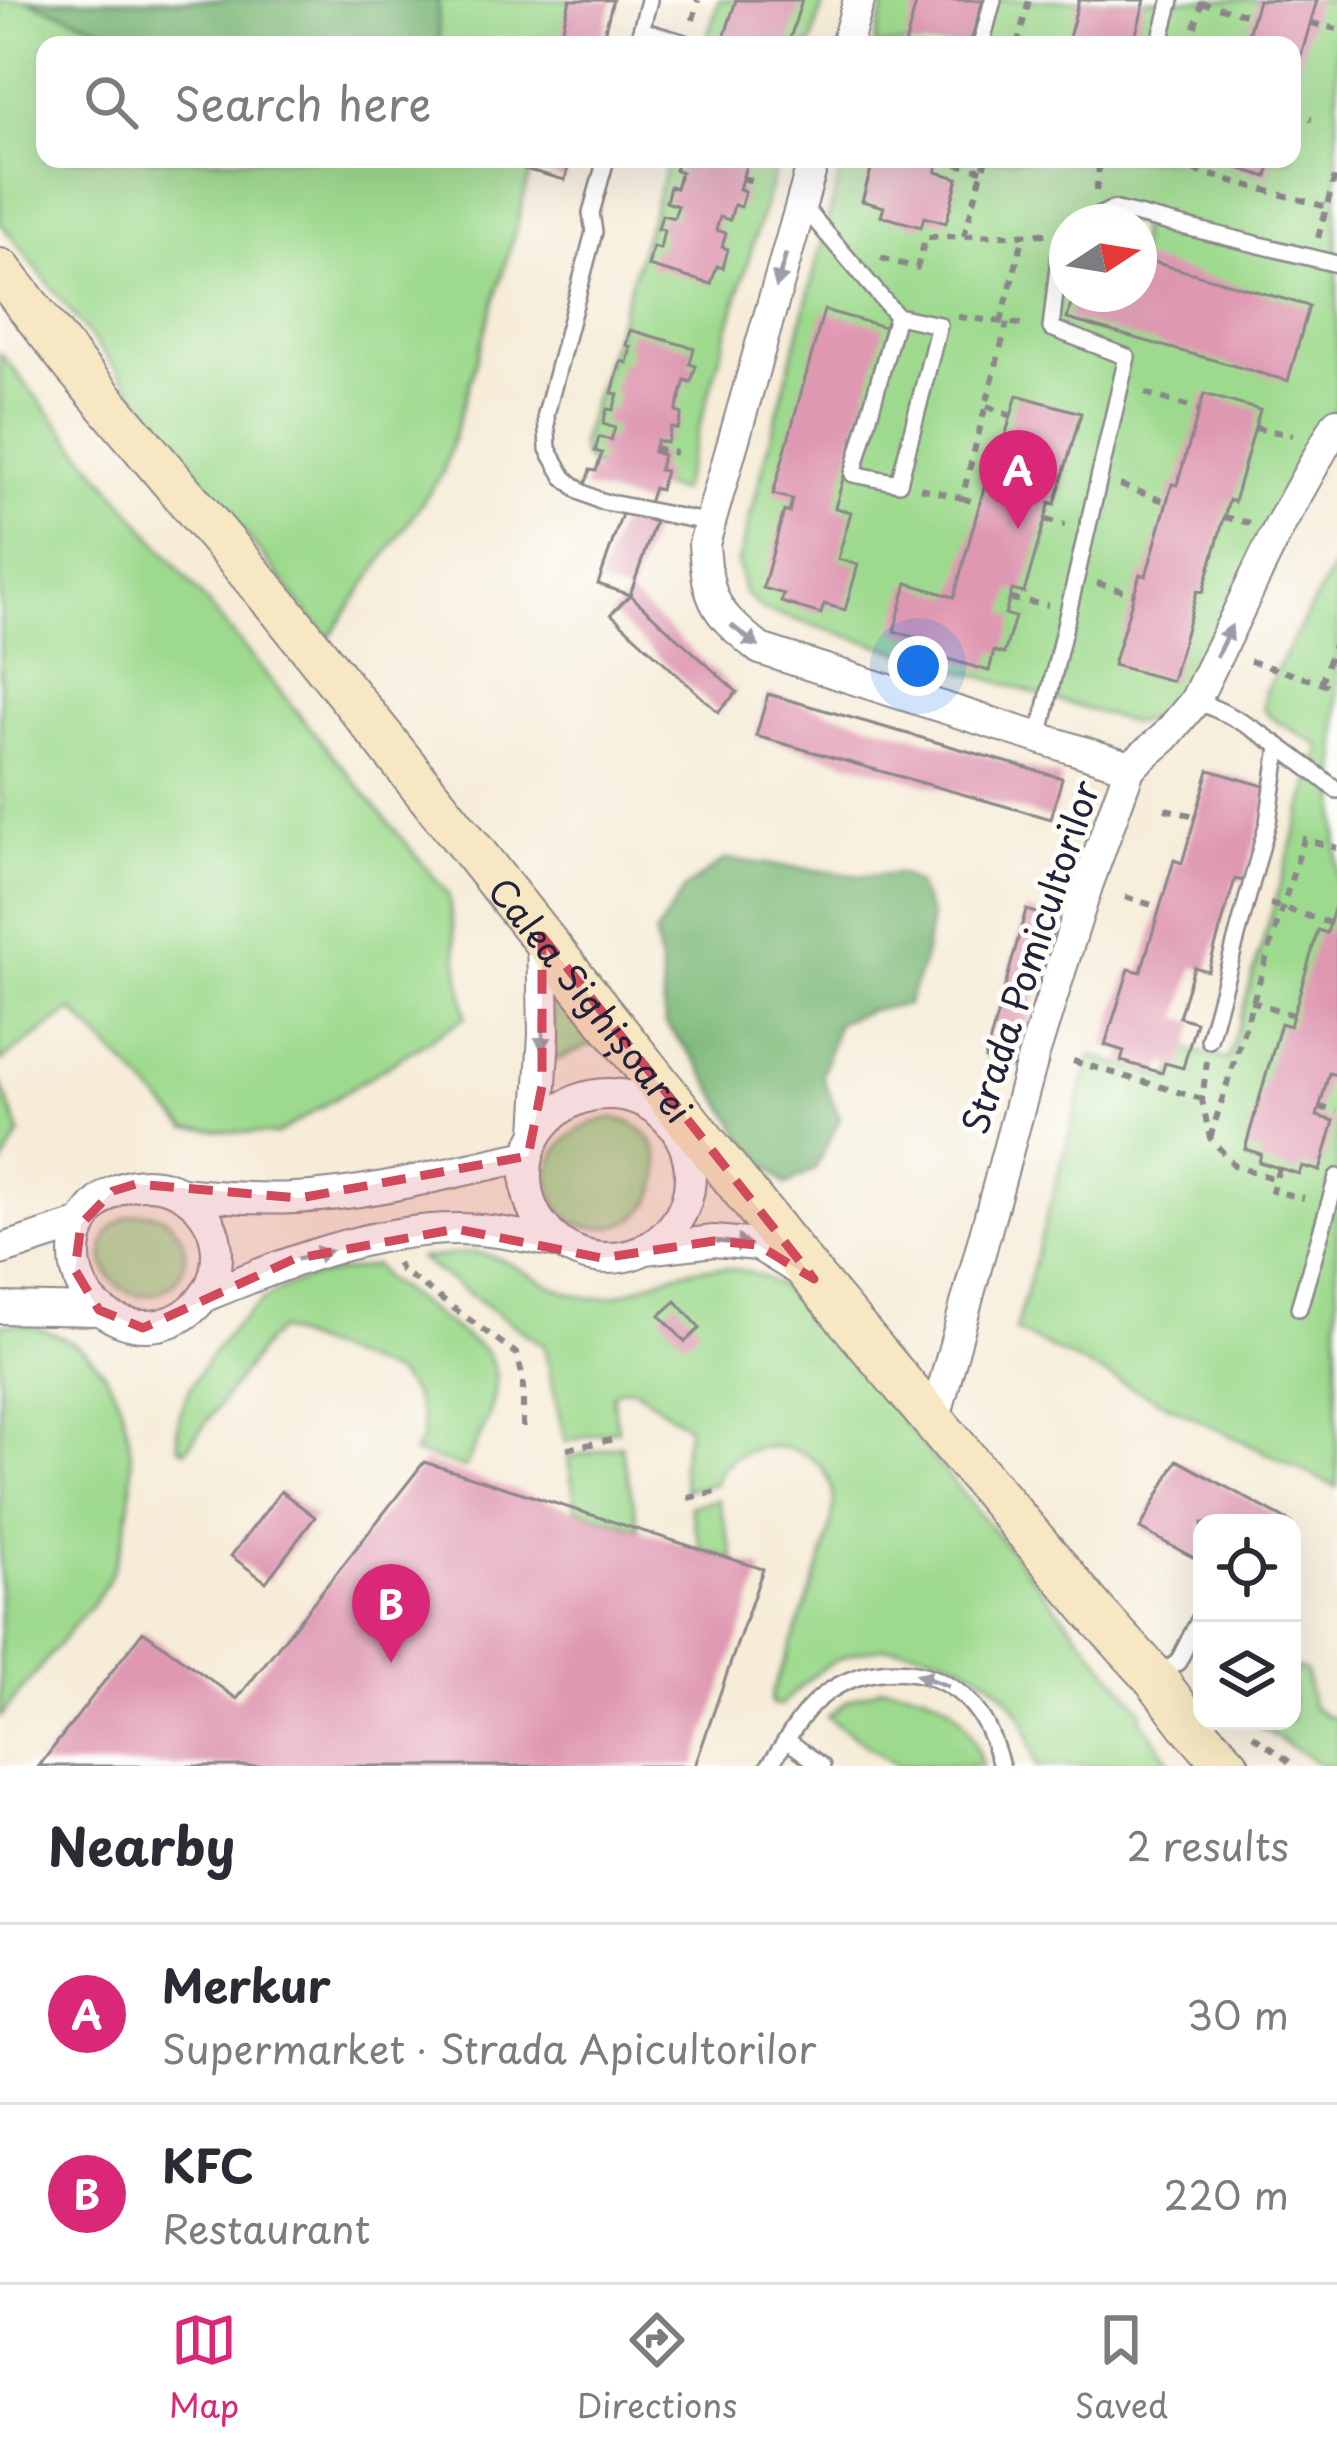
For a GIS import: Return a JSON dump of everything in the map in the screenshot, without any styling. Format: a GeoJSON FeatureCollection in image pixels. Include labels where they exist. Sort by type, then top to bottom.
{"type":"FeatureCollection","features":[{"type":"Feature","properties":{"kind":"main road","name":"Calea Sighișoarei"},"geometry":{"type":"LineString","coordinates":[[0,270],[281,610],[542,937],[680,1124],[1228,1766]]}},
{"type":"Feature","properties":{"kind":"main road","name":"Calea Sighișoarei"},"geometry":{"type":"LineString","coordinates":[[1190,1723],[1216,1766]]}},
{"type":"Feature","properties":{"kind":"main road"},"geometry":{"type":"LineString","coordinates":[[1190,1723],[1238,1766]]}},
{"type":"Feature","properties":{"kind":"street"},"geometry":{"type":"LineString","coordinates":[[849,36],[859,0]]}},
{"type":"Feature","properties":{"kind":"street"},"geometry":{"type":"LineString","coordinates":[[811,168],[704,544],[706,585],[725,620],[760,649],[1130,767]]}},
{"type":"Feature","properties":{"kind":"street","name":"Strada Pomicultorilor"},"geometry":{"type":"LineString","coordinates":[[934,1422],[1034,1054],[1130,767],[1165,737],[1195,701],[1280,525],[1337,423]]}},
{"type":"Feature","properties":{"kind":"street"},"geometry":{"type":"LineString","coordinates":[[542,937],[544,1034],[526,1180],[542,1226],[560,1243]]}},
{"type":"Feature","properties":{"kind":"street"},"geometry":{"type":"LineString","coordinates":[[181,1193],[212,1227],[215,1274],[205,1296],[188,1314],[167,1324],[143,1328],[120,1323],[99,1310],[84,1292],[75,1270],[74,1246],[81,1224],[113,1191],[159,1184],[181,1193],[230,1198],[301,1198],[380,1187],[533,1144],[553,1114],[571,1102],[616,1094],[638,1100],[680,1124],[685,1148],[687,1195],[664,1236],[645,1249]]}},
{"type":"Feature","properties":{"kind":"street"},"geometry":{"type":"LineString","coordinates":[[0,1250],[81,1224]]}},
{"type":"Feature","properties":{"kind":"street"},"geometry":{"type":"LineString","coordinates":[[205,1296],[295,1259],[391,1235],[456,1229],[560,1243],[602,1258],[714,1240],[758,1245],[814,1279]]}},
{"type":"Feature","properties":{"kind":"street"},"geometry":{"type":"LineString","coordinates":[[0,1308],[99,1310]]}},
{"type":"Feature","properties":{"kind":"lane"},"geometry":{"type":"LineString","coordinates":[[640,36],[649,0]]}},
{"type":"Feature","properties":{"kind":"lane"},"geometry":{"type":"LineString","coordinates":[[983,36],[993,0]]}},
{"type":"Feature","properties":{"kind":"lane"},"geometry":{"type":"LineString","coordinates":[[1161,36],[1171,0]]}},
{"type":"Feature","properties":{"kind":"lane"},"geometry":{"type":"LineString","coordinates":[[603,168],[591,213],[594,232],[546,414],[548,449],[564,477],[600,501],[711,523]]}},
{"type":"Feature","properties":{"kind":"lane"},"geometry":{"type":"LineString","coordinates":[[801,204],[897,316],[939,325],[898,483],[853,474],[897,316]]}},
{"type":"Feature","properties":{"kind":"lane"},"geometry":{"type":"LineString","coordinates":[[1157,220],[1337,264]]}},
{"type":"Feature","properties":{"kind":"lane"},"geometry":{"type":"LineString","coordinates":[[1039,738],[1127,357],[1051,328],[1053,312]]}},
{"type":"Feature","properties":{"kind":"lane"},"geometry":{"type":"LineString","coordinates":[[1195,701],[1222,710],[1337,790]]}},
{"type":"Feature","properties":{"kind":"lane"},"geometry":{"type":"LineString","coordinates":[[1209,1040],[1268,822],[1279,747]]}},
{"type":"Feature","properties":{"kind":"lane"},"geometry":{"type":"LineString","coordinates":[[1299,1308],[1337,1177]]}},
{"type":"Feature","properties":{"kind":"lane"},"geometry":{"type":"LineString","coordinates":[[1155,1678],[1178,1662],[1198,1622]]}},
{"type":"Feature","properties":{"kind":"lane"},"geometry":{"type":"LineString","coordinates":[[770,1766],[817,1700],[865,1672],[911,1672],[938,1679],[961,1694],[979,1713],[1001,1766]]}},
{"type":"Feature","properties":{"kind":"lane"},"geometry":{"type":"LineString","coordinates":[[788,1741],[822,1766]]}},
{"type":"Feature","properties":{"kind":"path"},"geometry":{"type":"LineString","coordinates":[[1019,36],[1029,0]]}},
{"type":"Feature","properties":{"kind":"path"},"geometry":{"type":"LineString","coordinates":[[1193,36],[1202,2],[1253,16]]}},
{"type":"Feature","properties":{"kind":"path"},"geometry":{"type":"LineString","coordinates":[[1310,23],[1337,29]]}},
{"type":"Feature","properties":{"kind":"path"},"geometry":{"type":"LineString","coordinates":[[1301,117],[1312,119]]}},
{"type":"Feature","properties":{"kind":"path"},"geometry":{"type":"LineString","coordinates":[[964,236],[983,170],[974,168]]}},
{"type":"Feature","properties":{"kind":"path"},"geometry":{"type":"LineString","coordinates":[[1187,168],[1327,207]]}},
{"type":"Feature","properties":{"kind":"path"},"geometry":{"type":"LineString","coordinates":[[1312,259],[1337,169]]}},
{"type":"Feature","properties":{"kind":"path"},"geometry":{"type":"LineString","coordinates":[[742,178],[753,181]]}},
{"type":"Feature","properties":{"kind":"path"},"geometry":{"type":"LineString","coordinates":[[837,246],[917,268],[926,237],[1049,234]]}},
{"type":"Feature","properties":{"kind":"path"},"geometry":{"type":"LineString","coordinates":[[962,498],[1024,235]]}},
{"type":"Feature","properties":{"kind":"path"},"geometry":{"type":"LineString","coordinates":[[939,325],[952,316],[1051,328]]}},
{"type":"Feature","properties":{"kind":"path"},"geometry":{"type":"LineString","coordinates":[[1121,385],[1199,410]]}},
{"type":"Feature","properties":{"kind":"path"},"geometry":{"type":"LineString","coordinates":[[987,406],[1011,416]]}},
{"type":"Feature","properties":{"kind":"path"},"geometry":{"type":"LineString","coordinates":[[1255,428],[1296,436]]}},
{"type":"Feature","properties":{"kind":"path"},"geometry":{"type":"LineString","coordinates":[[654,448],[676,453]]}},
{"type":"Feature","properties":{"kind":"path"},"geometry":{"type":"LineString","coordinates":[[1099,478],[1167,502]]}},
{"type":"Feature","properties":{"kind":"path"},"geometry":{"type":"LineString","coordinates":[[898,483],[980,504]]}},
{"type":"Feature","properties":{"kind":"path"},"geometry":{"type":"LineString","coordinates":[[1224,517],[1257,525]]}},
{"type":"Feature","properties":{"kind":"path"},"geometry":{"type":"LineString","coordinates":[[1076,577],[1134,594]]}},
{"type":"Feature","properties":{"kind":"path"},"geometry":{"type":"LineString","coordinates":[[1010,598],[1068,610]]}},
{"type":"Feature","properties":{"kind":"path"},"geometry":{"type":"LineString","coordinates":[[1321,683],[1337,636]]}},
{"type":"Feature","properties":{"kind":"path"},"geometry":{"type":"LineString","coordinates":[[1250,661],[1337,688]]}},
{"type":"Feature","properties":{"kind":"path"},"geometry":{"type":"LineString","coordinates":[[1166,809],[1196,816]]}},
{"type":"Feature","properties":{"kind":"path"},"geometry":{"type":"LineString","coordinates":[[1210,1138],[1304,839],[1337,848]]}},
{"type":"Feature","properties":{"kind":"path"},"geometry":{"type":"LineString","coordinates":[[1248,896],[1330,922]]}},
{"type":"Feature","properties":{"kind":"path"},"geometry":{"type":"LineString","coordinates":[[1125,897],[1160,907]]}},
{"type":"Feature","properties":{"kind":"path"},"geometry":{"type":"LineString","coordinates":[[1222,992],[1293,1015]]}},
{"type":"Feature","properties":{"kind":"path"},"geometry":{"type":"LineString","coordinates":[[1209,1040],[1202,1100],[1210,1138],[1235,1166],[1276,1179]]}},
{"type":"Feature","properties":{"kind":"path"},"geometry":{"type":"LineString","coordinates":[[1073,1061],[1202,1100]]}},
{"type":"Feature","properties":{"kind":"path"},"geometry":{"type":"LineString","coordinates":[[1138,1081],[1142,1067]]}},
{"type":"Feature","properties":{"kind":"path"},"geometry":{"type":"LineString","coordinates":[[1319,1107],[1337,1111]]}},
{"type":"Feature","properties":{"kind":"path"},"geometry":{"type":"LineString","coordinates":[[1279,1168],[1272,1191],[1330,1204]]}},
{"type":"Feature","properties":{"kind":"path"},"geometry":{"type":"LineString","coordinates":[[395,1260],[401,1270],[517,1354],[523,1378],[523,1433]]}},
{"type":"Feature","properties":{"kind":"path"},"geometry":{"type":"LineString","coordinates":[[567,1449],[620,1438]]}},
{"type":"Feature","properties":{"kind":"path"},"geometry":{"type":"LineString","coordinates":[[688,1498],[717,1492]]}},
{"type":"Feature","properties":{"kind":"highlighted area"},"geometry":{"type":"Polygon","coordinates":[[[542,936],[814,1279],[758,1245],[714,1241],[602,1258],[456,1229],[294,1259],[143,1328],[99,1310],[75,1270],[81,1224],[113,1191],[136,1184],[300,1198],[528,1156],[542,1086],[542,936]]]}},
{"type":"Feature","properties":{"kind":"green space"},"geometry":{"type":"Polygon","coordinates":[[[0,0],[571,0],[562,36],[36,36],[36,168],[531,168],[443,472],[328,639],[0,222],[0,0]]]}},
{"type":"Feature","properties":{"kind":"green space"},"geometry":{"type":"Polygon","coordinates":[[[27,0],[438,0],[439,36],[120,35],[27,0]]]}},
{"type":"Feature","properties":{"kind":"green space"},"geometry":{"type":"Polygon","coordinates":[[[719,0],[824,0],[814,36],[708,36],[719,0]]]}},
{"type":"Feature","properties":{"kind":"green space"},"geometry":{"type":"Polygon","coordinates":[[[886,0],[1337,0],[1337,407],[1182,691],[1157,718],[1132,723],[763,610],[744,593],[738,563],[842,168],[1301,168],[1301,36],[876,36],[886,0]]]}},
{"type":"Feature","properties":{"kind":"green space"},"geometry":{"type":"Polygon","coordinates":[[[666,168],[775,168],[680,492],[591,465],[582,455],[581,443],[666,168]]]}},
{"type":"Feature","properties":{"kind":"green space"},"geometry":{"type":"Polygon","coordinates":[[[0,353],[448,894],[466,1017],[276,1135],[187,1128],[72,1010],[0,1062],[0,353]]]}},
{"type":"Feature","properties":{"kind":"green space"},"geometry":{"type":"Polygon","coordinates":[[[1337,560],[1337,1487],[1015,1331],[1091,1056],[1171,1079],[1180,1047],[1228,1060],[1321,746],[1263,709],[1265,691],[1337,560]]]}},
{"type":"Feature","properties":{"kind":"green space"},"geometry":{"type":"Polygon","coordinates":[[[726,859],[862,876],[900,874],[917,884],[931,917],[923,963],[907,1005],[870,1010],[837,1023],[822,1076],[840,1119],[815,1169],[786,1185],[746,1142],[698,1063],[665,1024],[655,935],[685,888],[726,859]]]}},
{"type":"Feature","properties":{"kind":"green space"},"geometry":{"type":"Polygon","coordinates":[[[553,995],[596,1043],[553,1061],[553,995]]]}},
{"type":"Feature","properties":{"kind":"green space"},"geometry":{"type":"Polygon","coordinates":[[[0,1081],[20,1133],[0,1170],[0,1081]]]}},
{"type":"Feature","properties":{"kind":"green space"},"geometry":{"type":"Polygon","coordinates":[[[613,1118],[646,1134],[657,1154],[659,1177],[651,1199],[636,1217],[615,1226],[591,1227],[561,1212],[550,1186],[550,1171],[571,1136],[613,1118]]]}},
{"type":"Feature","properties":{"kind":"green space"},"geometry":{"type":"Polygon","coordinates":[[[144,1213],[173,1225],[185,1254],[173,1283],[144,1295],[115,1283],[103,1254],[115,1225],[144,1213]]]}},
{"type":"Feature","properties":{"kind":"green space"},"geometry":{"type":"Polygon","coordinates":[[[474,1252],[505,1261],[578,1296],[603,1298],[682,1272],[716,1268],[750,1272],[794,1299],[798,1295],[1142,1710],[1141,1719],[1173,1766],[1036,1766],[1022,1719],[1005,1695],[968,1667],[924,1651],[877,1649],[843,1657],[780,1706],[772,1705],[771,1696],[829,1535],[833,1493],[825,1473],[811,1458],[794,1450],[754,1449],[723,1468],[715,1484],[685,1490],[681,1464],[688,1427],[635,1389],[612,1395],[618,1429],[565,1442],[544,1346],[420,1259],[474,1252]]]}},
{"type":"Feature","properties":{"kind":"green space"},"geometry":{"type":"Polygon","coordinates":[[[375,1265],[384,1278],[485,1351],[493,1365],[496,1379],[491,1410],[465,1468],[413,1453],[422,1440],[422,1420],[414,1396],[394,1374],[278,1330],[185,1451],[179,1447],[183,1404],[194,1381],[247,1315],[283,1288],[375,1265]]]}},
{"type":"Feature","properties":{"kind":"green space"},"geometry":{"type":"Polygon","coordinates":[[[18,1323],[70,1342],[105,1374],[128,1432],[130,1497],[117,1559],[105,1586],[0,1717],[0,1325],[18,1323]]]}},
{"type":"Feature","properties":{"kind":"green space"},"geometry":{"type":"Polygon","coordinates":[[[621,1445],[639,1528],[576,1509],[568,1458],[621,1445]]]}},
{"type":"Feature","properties":{"kind":"green space"},"geometry":{"type":"Polygon","coordinates":[[[718,1499],[734,1559],[701,1549],[690,1506],[718,1499]]]}},
{"type":"Feature","properties":{"kind":"green space"},"geometry":{"type":"Polygon","coordinates":[[[1301,1670],[1312,1706],[1337,1718],[1337,1766],[1322,1766],[1265,1730],[1301,1730],[1301,1670]]]}},
{"type":"Feature","properties":{"kind":"green space"},"geometry":{"type":"Polygon","coordinates":[[[884,1687],[923,1693],[950,1706],[969,1730],[982,1766],[897,1766],[827,1717],[849,1700],[884,1687]]]}},
{"type":"Feature","properties":{"kind":"building"},"geometry":{"type":"Polygon","coordinates":[[[570,0],[613,0],[603,36],[560,36],[570,0]]]}},
{"type":"Feature","properties":{"kind":"building"},"geometry":{"type":"Polygon","coordinates":[[[736,0],[802,0],[791,36],[725,36],[736,0]]]}},
{"type":"Feature","properties":{"kind":"building"},"geometry":{"type":"Polygon","coordinates":[[[917,0],[983,0],[973,36],[907,36],[917,0]]]}},
{"type":"Feature","properties":{"kind":"building"},"geometry":{"type":"Polygon","coordinates":[[[1079,0],[1145,0],[1135,36],[1069,36],[1079,0]]]}},
{"type":"Feature","properties":{"kind":"building"},"geometry":{"type":"Polygon","coordinates":[[[1258,0],[1317,0],[1301,56],[1301,36],[1248,36],[1258,0]]]}},
{"type":"Feature","properties":{"kind":"building"},"geometry":{"type":"Polygon","coordinates":[[[524,168],[568,168],[565,180],[524,168]]]}},
{"type":"Feature","properties":{"kind":"building"},"geometry":{"type":"Polygon","coordinates":[[[745,168],[739,189],[745,191],[741,207],[734,205],[730,220],[720,217],[716,230],[726,233],[722,247],[728,249],[723,268],[717,266],[711,284],[648,266],[653,247],[660,249],[662,215],[674,218],[678,206],[666,202],[681,172],[675,170],[745,168]]]}},
{"type":"Feature","properties":{"kind":"building"},"geometry":{"type":"Polygon","coordinates":[[[871,168],[937,168],[936,172],[958,178],[946,223],[924,217],[921,227],[881,216],[884,207],[862,201],[871,168]]]}},
{"type":"Feature","properties":{"kind":"building"},"geometry":{"type":"Polygon","coordinates":[[[1238,168],[1270,168],[1267,177],[1238,168]]]}},
{"type":"Feature","properties":{"kind":"building"},"geometry":{"type":"Polygon","coordinates":[[[1157,263],[1309,306],[1288,381],[1067,319],[1069,312],[1157,312],[1157,263]]]}},
{"type":"Feature","properties":{"kind":"building"},"geometry":{"type":"Polygon","coordinates":[[[824,310],[885,327],[835,508],[851,512],[838,559],[858,565],[845,610],[824,604],[821,614],[781,602],[784,594],[763,588],[784,511],[789,513],[792,499],[773,494],[824,310]]]}},
{"type":"Feature","properties":{"kind":"building"},"geometry":{"type":"Polygon","coordinates":[[[630,330],[694,348],[690,364],[696,366],[691,382],[685,380],[676,412],[682,414],[678,429],[671,427],[667,443],[657,440],[653,452],[663,455],[659,470],[665,471],[660,490],[654,488],[648,506],[584,488],[602,453],[595,451],[599,437],[611,440],[615,428],[603,424],[618,394],[612,393],[621,361],[627,363],[630,330]]]}},
{"type":"Feature","properties":{"kind":"building"},"geometry":{"type":"Polygon","coordinates":[[[1204,394],[1260,410],[1203,592],[1197,591],[1172,681],[1113,665],[1204,394]]]}},
{"type":"Feature","properties":{"kind":"building"},"geometry":{"type":"Polygon","coordinates":[[[1017,395],[1081,413],[1024,593],[1012,590],[1005,614],[1015,617],[1004,654],[994,651],[989,671],[914,649],[917,638],[894,631],[907,583],[954,597],[985,484],[991,485],[1017,395]]]}},
{"type":"Feature","properties":{"kind":"building"},"geometry":{"type":"Polygon","coordinates":[[[623,511],[655,522],[630,595],[598,584],[623,511]]]}},
{"type":"Feature","properties":{"kind":"building"},"geometry":{"type":"Polygon","coordinates":[[[630,595],[737,692],[718,712],[611,614],[630,595]]]}},
{"type":"Feature","properties":{"kind":"building"},"geometry":{"type":"Polygon","coordinates":[[[768,694],[1062,778],[1051,819],[756,736],[768,694]]]}},
{"type":"Feature","properties":{"kind":"building"},"geometry":{"type":"Polygon","coordinates":[[[1209,770],[1271,788],[1244,881],[1235,879],[1208,971],[1194,967],[1179,1017],[1196,1022],[1183,1068],[1165,1063],[1162,1073],[1121,1061],[1124,1051],[1105,1045],[1129,969],[1141,972],[1174,860],[1182,863],[1209,770]]]}},
{"type":"Feature","properties":{"kind":"building"},"geometry":{"type":"Polygon","coordinates":[[[1336,902],[1337,1075],[1329,1073],[1317,1116],[1334,1121],[1320,1171],[1302,1166],[1299,1174],[1259,1162],[1261,1154],[1245,1149],[1281,1023],[1290,1026],[1318,930],[1327,933],[1336,902]]]}},
{"type":"Feature","properties":{"kind":"building"},"geometry":{"type":"Polygon","coordinates":[[[1026,910],[1056,919],[1016,1068],[985,1059],[1026,910]]]}},
{"type":"Feature","properties":{"kind":"building"},"geometry":{"type":"Polygon","coordinates":[[[676,1301],[700,1328],[685,1342],[660,1315],[676,1301]]]}},
{"type":"Feature","properties":{"kind":"building"},"geometry":{"type":"Polygon","coordinates":[[[1177,1460],[1276,1514],[1193,1514],[1193,1557],[1140,1529],[1177,1460]]]}},
{"type":"Feature","properties":{"kind":"building"},"geometry":{"type":"Polygon","coordinates":[[[424,1462],[763,1569],[695,1766],[39,1766],[143,1631],[237,1699],[424,1462]]]}},
{"type":"Feature","properties":{"kind":"building"},"geometry":{"type":"Polygon","coordinates":[[[281,1491],[315,1517],[266,1582],[231,1556],[281,1491]]]}},
{"type":"Feature","properties":{"kind":"place","name":"Merkur"},"geometry":{"type":"Point","coordinates":[1018,529]}},
{"type":"Feature","properties":{"kind":"place","name":"KFC"},"geometry":{"type":"Point","coordinates":[391,1663]}}]}
